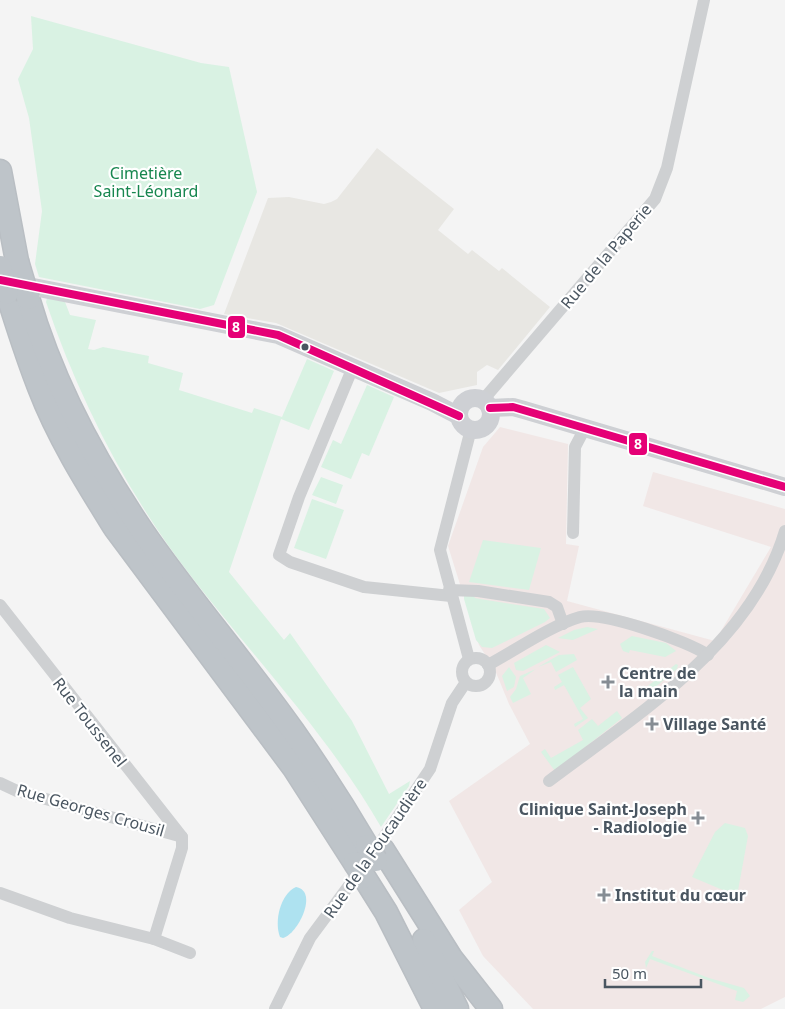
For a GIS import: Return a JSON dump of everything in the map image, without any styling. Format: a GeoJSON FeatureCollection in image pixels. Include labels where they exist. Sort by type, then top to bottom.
{"type":"FeatureCollection","features":[{"type":"Feature","properties":{"kind":"highway"},"geometry":{"type":"LineString","coordinates":[[0,171],[12,290],[39,389],[64,442],[101,506],[155,583],[294,768],[370,855],[491,1009]]}},
{"type":"Feature","properties":{"kind":"highway"},"geometry":{"type":"LineString","coordinates":[[12,290],[104,471],[142,532],[249,674],[330,768],[370,855],[430,1009]]}},
{"type":"Feature","properties":{"kind":"highway"},"geometry":{"type":"LineString","coordinates":[[370,855],[426,942],[457,1009]]}},
{"type":"Feature","properties":{"kind":"highway"},"geometry":{"type":"LineString","coordinates":[[415,967],[435,1009]]}},
{"type":"Feature","properties":{"kind":"street","name":"Rue de la Paperie"},"geometry":{"type":"LineString","coordinates":[[488,409],[655,199],[667,168],[704,0]]}},
{"type":"Feature","properties":{"kind":"street"},"geometry":{"type":"LineString","coordinates":[[12,290],[266,331],[306,346],[432,402],[460,410]]}},
{"type":"Feature","properties":{"kind":"street"},"geometry":{"type":"LineString","coordinates":[[354,367],[299,497],[279,555],[290,562],[364,587],[450,593],[478,591],[550,602],[557,607],[563,624]]}},
{"type":"Feature","properties":{"kind":"street"},"geometry":{"type":"LineString","coordinates":[[460,410],[473,398],[488,409],[512,407],[785,487]]}},
{"type":"Feature","properties":{"kind":"street"},"geometry":{"type":"LineString","coordinates":[[460,410],[463,425],[471,429],[482,428],[488,409]]}},
{"type":"Feature","properties":{"kind":"street"},"geometry":{"type":"LineString","coordinates":[[573,533],[576,447],[585,428]]}},
{"type":"Feature","properties":{"kind":"street","name":"Rue de la Foucaudière"},"geometry":{"type":"LineString","coordinates":[[275,1009],[310,938],[423,782],[430,768],[452,703],[466,682],[463,678],[462,668],[469,660],[450,593],[440,545],[471,429]]}},
{"type":"Feature","properties":{"kind":"street"},"geometry":{"type":"LineString","coordinates":[[550,781],[644,709],[708,655],[723,639],[768,576],[785,531]]}},
{"type":"Feature","properties":{"kind":"street","name":"Rue Toussenel"},"geometry":{"type":"LineString","coordinates":[[0,605],[182,837]]}},
{"type":"Feature","properties":{"kind":"street"},"geometry":{"type":"LineString","coordinates":[[488,666],[563,624],[585,616],[680,640],[708,655]]}},
{"type":"Feature","properties":{"kind":"street"},"geometry":{"type":"LineString","coordinates":[[466,682],[475,686],[484,683],[489,676],[488,666],[481,659],[469,660]]}},
{"type":"Feature","properties":{"kind":"street","name":"Rue Georges Crousil"},"geometry":{"type":"LineString","coordinates":[[0,783],[17,790],[151,826],[182,837]]}},
{"type":"Feature","properties":{"kind":"street"},"geometry":{"type":"LineString","coordinates":[[154,939],[182,848],[182,837]]}},
{"type":"Feature","properties":{"kind":"street"},"geometry":{"type":"LineString","coordinates":[[0,893],[70,918],[154,939],[190,953]]}},
{"type":"Feature","properties":{"kind":"shaded area"},"geometry":{"type":"Polygon","coordinates":[[[377,148],[454,209],[438,230],[468,254],[472,250],[499,271],[502,268],[550,307],[498,370],[487,365],[477,372],[477,385],[439,393],[276,323],[224,314],[268,198],[289,197],[324,204],[331,202],[337,199],[377,148]]]}},
{"type":"Feature","properties":{"kind":"shaded area","name":"Village Santé"},"geometry":{"type":"Polygon","coordinates":[[[500,427],[568,444],[566,544],[579,546],[567,601],[715,641],[771,547],[643,506],[653,472],[785,509],[785,997],[761,1009],[533,1009],[483,956],[459,910],[492,882],[449,801],[530,744],[509,704],[495,670],[479,645],[448,546],[483,447],[500,427]]]}},
{"type":"Feature","properties":{"kind":"green space","name":"Cimetière Saint-Léonard"},"geometry":{"type":"Polygon","coordinates":[[[31,16],[201,63],[229,67],[257,192],[214,305],[200,309],[39,277],[35,264],[42,211],[29,118],[18,79],[33,49],[31,16]]]}},
{"type":"Feature","properties":{"kind":"green space"},"geometry":{"type":"Polygon","coordinates":[[[47,298],[65,302],[70,315],[96,320],[88,349],[94,350],[103,347],[149,356],[148,363],[183,373],[179,390],[252,413],[254,408],[282,417],[307,359],[334,371],[309,430],[281,419],[229,572],[284,640],[290,633],[352,721],[389,794],[410,781],[409,786],[381,827],[361,794],[316,731],[194,580],[148,516],[108,447],[74,376],[46,302],[47,298]]]}},
{"type":"Feature","properties":{"kind":"green space"},"geometry":{"type":"Polygon","coordinates":[[[367,385],[394,397],[369,456],[362,453],[351,479],[321,467],[333,440],[341,444],[367,385]]]}},
{"type":"Feature","properties":{"kind":"green space"},"geometry":{"type":"Polygon","coordinates":[[[321,477],[343,485],[336,504],[312,495],[321,477]]]}},
{"type":"Feature","properties":{"kind":"green space"},"geometry":{"type":"Polygon","coordinates":[[[312,499],[344,510],[326,559],[294,548],[312,499]]]}},
{"type":"Feature","properties":{"kind":"green space"},"geometry":{"type":"Polygon","coordinates":[[[483,540],[541,548],[529,590],[469,582],[483,540]]]}},
{"type":"Feature","properties":{"kind":"green space"},"geometry":{"type":"Polygon","coordinates":[[[472,593],[475,598],[544,609],[550,618],[492,648],[482,647],[476,640],[464,599],[464,596],[472,593]]]}},
{"type":"Feature","properties":{"kind":"green space"},"geometry":{"type":"Polygon","coordinates":[[[587,627],[598,629],[573,640],[558,638],[574,630],[587,627]]]}},
{"type":"Feature","properties":{"kind":"green space"},"geometry":{"type":"Polygon","coordinates":[[[632,636],[666,643],[676,651],[665,657],[630,650],[629,653],[623,651],[620,644],[632,636]]]}},
{"type":"Feature","properties":{"kind":"green space"},"geometry":{"type":"Polygon","coordinates":[[[546,645],[560,652],[523,671],[516,670],[514,663],[546,645]]]}},
{"type":"Feature","properties":{"kind":"green space"},"geometry":{"type":"Polygon","coordinates":[[[574,654],[577,660],[556,672],[551,662],[538,667],[559,655],[574,654]]]}},
{"type":"Feature","properties":{"kind":"green space"},"geometry":{"type":"Polygon","coordinates":[[[676,664],[678,665],[677,669],[647,694],[644,689],[676,664]]]}},
{"type":"Feature","properties":{"kind":"green space"},"geometry":{"type":"Polygon","coordinates":[[[509,667],[516,677],[514,687],[507,691],[502,676],[509,667]]]}},
{"type":"Feature","properties":{"kind":"green space"},"geometry":{"type":"Polygon","coordinates":[[[573,667],[591,699],[580,708],[588,718],[575,727],[574,724],[583,719],[564,685],[555,690],[554,687],[562,682],[558,675],[573,667]]]}},
{"type":"Feature","properties":{"kind":"green space"},"geometry":{"type":"Polygon","coordinates":[[[536,669],[523,678],[531,694],[513,703],[510,697],[516,689],[520,676],[536,669]]]}},
{"type":"Feature","properties":{"kind":"green space"},"geometry":{"type":"Polygon","coordinates":[[[617,711],[622,718],[555,771],[541,752],[545,749],[551,758],[583,740],[578,730],[592,719],[598,726],[617,711]]]}},
{"type":"Feature","properties":{"kind":"green space"},"geometry":{"type":"Polygon","coordinates":[[[725,823],[745,828],[748,836],[737,896],[692,877],[715,832],[725,823]]]}},
{"type":"Feature","properties":{"kind":"green space"},"geometry":{"type":"Polygon","coordinates":[[[652,951],[654,951],[652,956],[709,978],[744,988],[750,996],[743,1002],[735,1000],[737,991],[650,959],[646,968],[645,962],[652,951]]]}},
{"type":"Feature","properties":{"kind":"water"},"geometry":{"type":"Polygon","coordinates":[[[296,887],[303,890],[306,896],[304,912],[295,929],[283,938],[280,937],[278,931],[278,916],[282,902],[290,891],[296,887]]]}},
{"type":"Feature","properties":{"kind":"transit line","name":"8"},"geometry":{"type":"LineString","coordinates":[[0,280],[278,335],[459,416]]}},
{"type":"Feature","properties":{"kind":"transit line","name":"8"},"geometry":{"type":"LineString","coordinates":[[490,408],[513,407],[785,487]]}},
{"type":"Feature","properties":{"kind":"place","name":"Centre de la main"},"geometry":{"type":"Point","coordinates":[608,682]}},
{"type":"Feature","properties":{"kind":"place","name":"Village Santé"},"geometry":{"type":"Point","coordinates":[652,724]}},
{"type":"Feature","properties":{"kind":"place","name":"Clinique Saint-Joseph - Radiologie"},"geometry":{"type":"Point","coordinates":[698,818]}},
{"type":"Feature","properties":{"kind":"place","name":"Institut du cœur"},"geometry":{"type":"Point","coordinates":[604,895]}}]}
